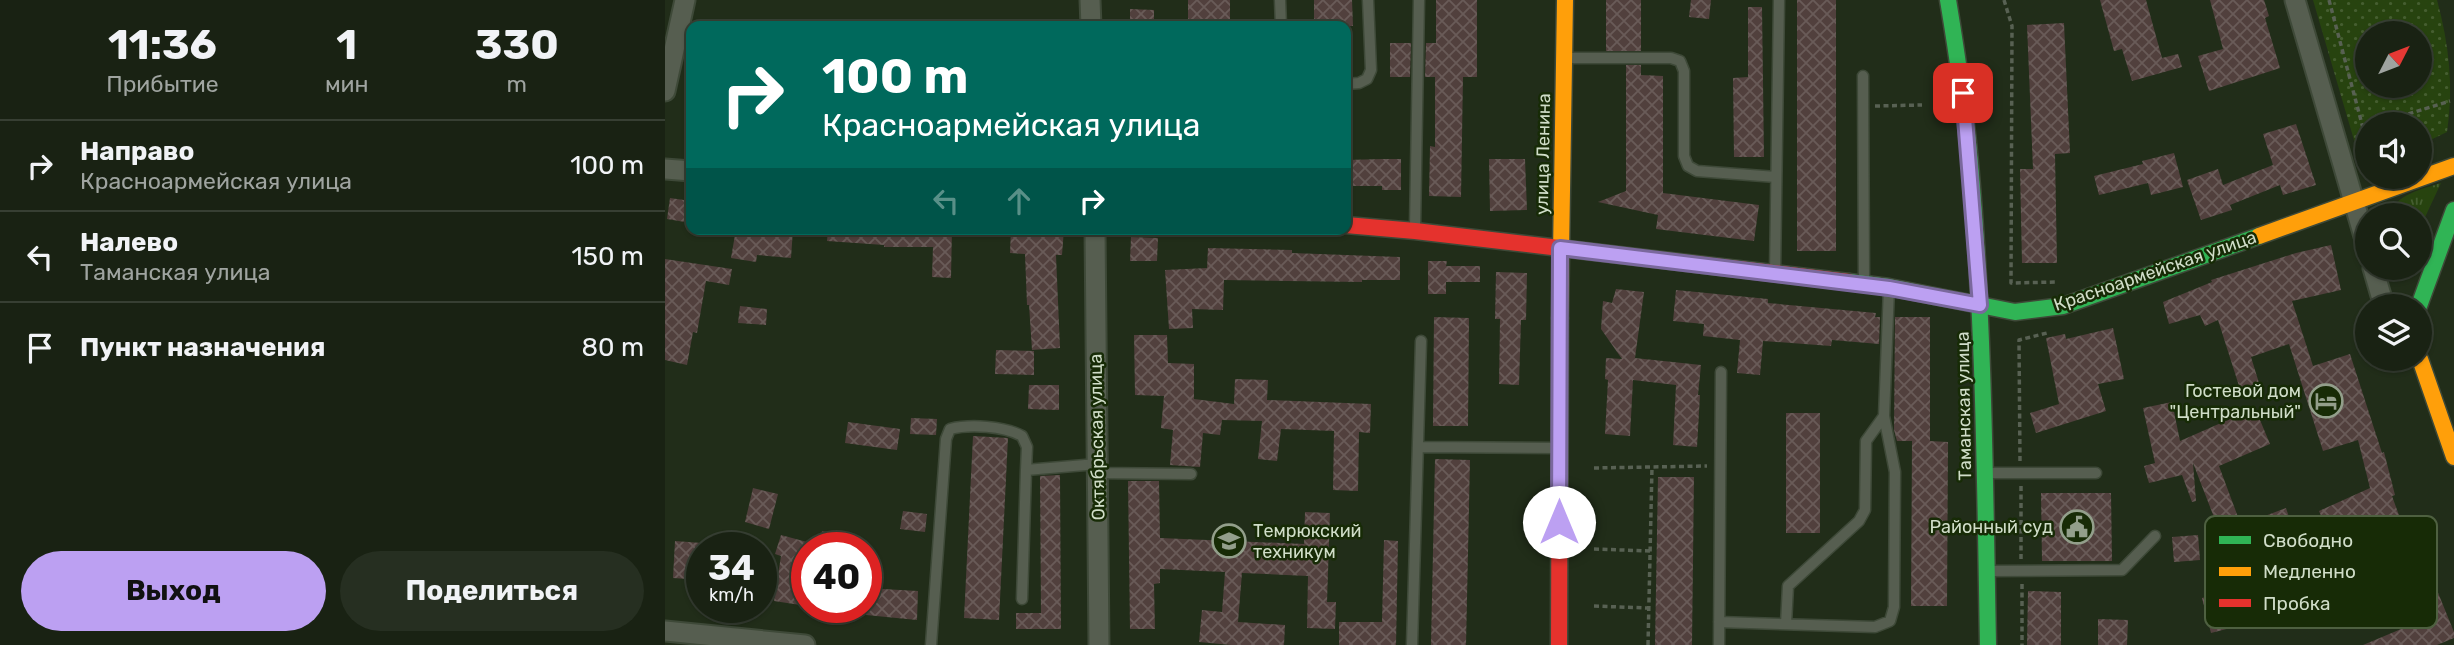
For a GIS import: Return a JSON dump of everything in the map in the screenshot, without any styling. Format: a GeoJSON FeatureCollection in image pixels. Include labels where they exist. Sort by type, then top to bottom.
{"type":"FeatureCollection","features":[{"type":"Feature","properties":{"kind":"street"},"geometry":{"type":"LineString","coordinates":[[665,91],[685,0]]}},
{"type":"Feature","properties":{"kind":"street"},"geometry":{"type":"LineString","coordinates":[[1090,0],[1091,21]]}},
{"type":"Feature","properties":{"kind":"street","name":"улица Ленина"},"geometry":{"type":"LineString","coordinates":[[1559,645],[1560,248],[1566,0]]}},
{"type":"Feature","properties":{"kind":"street","name":"Таманская улица"},"geometry":{"type":"LineString","coordinates":[[1948,0],[1967,114],[1980,305],[1988,645]]}},
{"type":"Feature","properties":{"kind":"street"},"geometry":{"type":"LineString","coordinates":[[2295,0],[2355,205]]}},
{"type":"Feature","properties":{"kind":"street","name":"Красноармейская улица"},"geometry":{"type":"LineString","coordinates":[[1351,225],[1864,284],[2015,312],[2063,306],[2454,166]]}},
{"type":"Feature","properties":{"kind":"street"},"geometry":{"type":"LineString","coordinates":[[665,169],[686,171]]}},
{"type":"Feature","properties":{"kind":"street"},"geometry":{"type":"LineString","coordinates":[[2423,294],[2454,210]]}},
{"type":"Feature","properties":{"kind":"street","name":"Октябрьская улица"},"geometry":{"type":"LineString","coordinates":[[1095,235],[1100,645]]}},
{"type":"Feature","properties":{"kind":"street"},"geometry":{"type":"LineString","coordinates":[[2424,371],[2454,457]]}},
{"type":"Feature","properties":{"kind":"street"},"geometry":{"type":"LineString","coordinates":[[665,631],[806,645]]}},
{"type":"Feature","properties":{"kind":"lane"},"geometry":{"type":"LineString","coordinates":[[1280,0],[1282,21]]}},
{"type":"Feature","properties":{"kind":"lane"},"geometry":{"type":"LineString","coordinates":[[1351,84],[1367,79],[1371,70],[1368,0]]}},
{"type":"Feature","properties":{"kind":"lane"},"geometry":{"type":"LineString","coordinates":[[1415,231],[1419,0]]}},
{"type":"Feature","properties":{"kind":"lane"},"geometry":{"type":"LineString","coordinates":[[1775,273],[1779,0]]}},
{"type":"Feature","properties":{"kind":"lane"},"geometry":{"type":"LineString","coordinates":[[1564,58],[1671,58],[1680,61],[1684,71],[1684,156],[1688,166],[1697,171],[1776,177]]}},
{"type":"Feature","properties":{"kind":"lane"},"geometry":{"type":"LineString","coordinates":[[1863,76],[1864,284]]}},
{"type":"Feature","properties":{"kind":"lane"},"geometry":{"type":"LineString","coordinates":[[1719,622],[1875,627],[1890,621],[1894,607],[1895,472],[1884,416],[1889,288]]}},
{"type":"Feature","properties":{"kind":"lane"},"geometry":{"type":"LineString","coordinates":[[1412,645],[1421,341]]}},
{"type":"Feature","properties":{"kind":"lane"},"geometry":{"type":"LineString","coordinates":[[1719,645],[1721,372]]}},
{"type":"Feature","properties":{"kind":"lane"},"geometry":{"type":"LineString","coordinates":[[1786,624],[1788,586],[1863,516],[1866,441],[1884,416]]}},
{"type":"Feature","properties":{"kind":"lane"},"geometry":{"type":"LineString","coordinates":[[931,645],[946,439],[950,429],[961,426],[1013,431],[1022,436],[1027,447],[1023,599]]}},
{"type":"Feature","properties":{"kind":"lane"},"geometry":{"type":"LineString","coordinates":[[1418,447],[1559,448]]}},
{"type":"Feature","properties":{"kind":"lane"},"geometry":{"type":"LineString","coordinates":[[1026,470],[1097,469],[1191,474]]}},
{"type":"Feature","properties":{"kind":"lane"},"geometry":{"type":"LineString","coordinates":[[1985,472],[2096,473]]}},
{"type":"Feature","properties":{"kind":"lane"},"geometry":{"type":"LineString","coordinates":[[1986,571],[2122,570],[2155,536]]}},
{"type":"Feature","properties":{"kind":"path"},"geometry":{"type":"LineString","coordinates":[[2004,0],[2012,26],[2011,283],[2061,282]]}},
{"type":"Feature","properties":{"kind":"path"},"geometry":{"type":"LineString","coordinates":[[2329,0],[2359,112]]}},
{"type":"Feature","properties":{"kind":"path"},"geometry":{"type":"LineString","coordinates":[[2415,112],[2450,101]]}},
{"type":"Feature","properties":{"kind":"path"},"geometry":{"type":"LineString","coordinates":[[1863,107],[1922,105]]}},
{"type":"Feature","properties":{"kind":"path"},"geometry":{"type":"LineString","coordinates":[[2022,645],[2019,340],[2059,330]]}},
{"type":"Feature","properties":{"kind":"path"},"geometry":{"type":"LineString","coordinates":[[1594,468],[1720,465]]}},
{"type":"Feature","properties":{"kind":"path"},"geometry":{"type":"LineString","coordinates":[[1648,645],[1652,467]]}},
{"type":"Feature","properties":{"kind":"path"},"geometry":{"type":"LineString","coordinates":[[1594,548],[1650,551]]}},
{"type":"Feature","properties":{"kind":"path"},"geometry":{"type":"LineString","coordinates":[[1594,606],[1649,608]]}},
{"type":"Feature","properties":{"kind":"green space"},"geometry":{"type":"Polygon","coordinates":[[[2313,0],[2437,0],[2449,66],[2447,132],[2432,139],[2432,112],[2355,112],[2355,144],[2313,0]]]}},
{"type":"Feature","properties":{"kind":"green space"},"geometry":{"type":"Polygon","coordinates":[[[2441,183],[2432,203],[2397,203],[2418,190],[2432,189],[2432,186],[2441,183]]]}},
{"type":"Feature","properties":{"kind":"building"},"geometry":{"type":"Polygon","coordinates":[[[1188,0],[1230,0],[1230,19],[1188,19],[1188,0]]]}},
{"type":"Feature","properties":{"kind":"building"},"geometry":{"type":"Polygon","coordinates":[[[1314,0],[1352,0],[1353,26],[1351,21],[1314,21],[1314,0]]]}},
{"type":"Feature","properties":{"kind":"building"},"geometry":{"type":"Polygon","coordinates":[[[1436,0],[1477,0],[1477,77],[1463,77],[1461,197],[1429,196],[1430,146],[1435,147],[1435,77],[1425,77],[1426,43],[1436,43],[1436,0]]]}},
{"type":"Feature","properties":{"kind":"building"},"geometry":{"type":"Polygon","coordinates":[[[1606,0],[1641,0],[1641,51],[1606,51],[1606,0]]]}},
{"type":"Feature","properties":{"kind":"building"},"geometry":{"type":"Polygon","coordinates":[[[1691,0],[1711,0],[1709,19],[1689,17],[1691,0]]]}},
{"type":"Feature","properties":{"kind":"building"},"geometry":{"type":"Polygon","coordinates":[[[1797,0],[1836,0],[1836,251],[1797,251],[1797,0]]]}},
{"type":"Feature","properties":{"kind":"building"},"geometry":{"type":"Polygon","coordinates":[[[2100,0],[2146,0],[2162,58],[2178,54],[2182,67],[2132,81],[2122,49],[2114,51],[2100,0]]]}},
{"type":"Feature","properties":{"kind":"building"},"geometry":{"type":"Polygon","coordinates":[[[2210,0],[2264,0],[2269,16],[2265,18],[2280,68],[2209,91],[2198,56],[2223,49],[2210,0]]]}},
{"type":"Feature","properties":{"kind":"building"},"geometry":{"type":"Polygon","coordinates":[[[1748,7],[1762,7],[1764,157],[1734,157],[1733,78],[1748,77],[1748,7]]]}},
{"type":"Feature","properties":{"kind":"building"},"geometry":{"type":"Polygon","coordinates":[[[1130,9],[1154,10],[1154,21],[1130,21],[1130,9]]]}},
{"type":"Feature","properties":{"kind":"building"},"geometry":{"type":"Polygon","coordinates":[[[2064,23],[2070,153],[2055,154],[2057,263],[2022,263],[2020,169],[2033,169],[2027,25],[2064,23]]]}},
{"type":"Feature","properties":{"kind":"building"},"geometry":{"type":"Polygon","coordinates":[[[1390,43],[1411,43],[1410,77],[1390,77],[1390,43]]]}},
{"type":"Feature","properties":{"kind":"building"},"geometry":{"type":"Polygon","coordinates":[[[1626,65],[1641,65],[1641,75],[1663,76],[1663,193],[1759,205],[1754,241],[1656,229],[1658,215],[1598,202],[1626,191],[1626,65]]]}},
{"type":"Feature","properties":{"kind":"building"},"geometry":{"type":"Polygon","coordinates":[[[2296,124],[2316,185],[2283,195],[2280,185],[2230,205],[2232,210],[2201,220],[2187,180],[2218,169],[2223,185],[2273,165],[2263,134],[2296,124]]]}},
{"type":"Feature","properties":{"kind":"building"},"geometry":{"type":"Polygon","coordinates":[[[2174,153],[2183,187],[2151,195],[2148,183],[2099,195],[2094,176],[2174,153]]]}},
{"type":"Feature","properties":{"kind":"building"},"geometry":{"type":"Polygon","coordinates":[[[1401,159],[1401,190],[1382,190],[1382,186],[1351,186],[1351,160],[1401,159]]]}},
{"type":"Feature","properties":{"kind":"building"},"geometry":{"type":"Polygon","coordinates":[[[1489,159],[1525,159],[1527,210],[1490,211],[1489,159]]]}},
{"type":"Feature","properties":{"kind":"building"},"geometry":{"type":"Polygon","coordinates":[[[670,198],[686,200],[686,222],[667,219],[670,198]]]}},
{"type":"Feature","properties":{"kind":"building"},"geometry":{"type":"Polygon","coordinates":[[[735,235],[793,235],[791,258],[757,255],[756,262],[731,258],[735,235]]]}},
{"type":"Feature","properties":{"kind":"building"},"geometry":{"type":"Polygon","coordinates":[[[828,235],[952,235],[951,278],[932,277],[933,247],[884,247],[827,241],[828,235]]]}},
{"type":"Feature","properties":{"kind":"building"},"geometry":{"type":"Polygon","coordinates":[[[1011,235],[1064,235],[1062,255],[1056,255],[1060,348],[1032,350],[1025,254],[1010,253],[1011,235]]]}},
{"type":"Feature","properties":{"kind":"building"},"geometry":{"type":"Polygon","coordinates":[[[1131,237],[1158,238],[1157,261],[1130,261],[1131,237]]]}},
{"type":"Feature","properties":{"kind":"building"},"geometry":{"type":"Polygon","coordinates":[[[2331,245],[2341,290],[2292,301],[2313,366],[2350,354],[2382,453],[2384,452],[2395,495],[2392,496],[2399,516],[2321,516],[2319,511],[2370,488],[2358,440],[2323,451],[2289,344],[2251,357],[2259,383],[2240,389],[2218,320],[2205,326],[2200,315],[2169,324],[2163,302],[2212,282],[2211,280],[2296,253],[2331,245]]]}},
{"type":"Feature","properties":{"kind":"building"},"geometry":{"type":"Polygon","coordinates":[[[1208,248],[1400,257],[1400,280],[1224,280],[1223,310],[1192,309],[1193,328],[1169,329],[1165,270],[1207,268],[1208,248]]]}},
{"type":"Feature","properties":{"kind":"building"},"geometry":{"type":"Polygon","coordinates":[[[665,259],[732,269],[729,285],[706,281],[697,333],[693,332],[687,365],[665,360],[665,259]]]}},
{"type":"Feature","properties":{"kind":"building"},"geometry":{"type":"Polygon","coordinates":[[[1428,261],[1447,261],[1446,266],[1480,266],[1480,282],[1446,282],[1446,294],[1428,294],[1428,261]]]}},
{"type":"Feature","properties":{"kind":"building"},"geometry":{"type":"Polygon","coordinates":[[[1496,272],[1527,273],[1526,320],[1521,320],[1519,385],[1499,384],[1500,319],[1495,319],[1496,272]]]}},
{"type":"Feature","properties":{"kind":"building"},"geometry":{"type":"Polygon","coordinates":[[[1616,289],[1644,292],[1635,358],[1701,365],[1697,447],[1673,445],[1676,385],[1633,380],[1630,436],[1605,434],[1608,380],[1605,379],[1606,358],[1622,359],[1601,329],[1603,301],[1612,303],[1616,289]]]}},
{"type":"Feature","properties":{"kind":"building"},"geometry":{"type":"Polygon","coordinates":[[[1676,290],[1768,299],[1768,303],[1876,313],[1875,317],[1880,317],[1879,344],[1832,340],[1831,346],[1763,341],[1760,375],[1737,373],[1740,340],[1703,336],[1704,324],[1673,321],[1676,290]]]}},
{"type":"Feature","properties":{"kind":"building"},"geometry":{"type":"Polygon","coordinates":[[[740,306],[767,309],[766,325],[738,323],[740,306]]]}},
{"type":"Feature","properties":{"kind":"building"},"geometry":{"type":"Polygon","coordinates":[[[1434,317],[1469,318],[1468,426],[1433,426],[1434,317]]]}},
{"type":"Feature","properties":{"kind":"building"},"geometry":{"type":"Polygon","coordinates":[[[1895,317],[1930,317],[1930,441],[1948,442],[1947,606],[1911,606],[1912,441],[1897,441],[1894,430],[1895,317]]]}},
{"type":"Feature","properties":{"kind":"building"},"geometry":{"type":"Polygon","coordinates":[[[2113,328],[2124,379],[2098,384],[2106,411],[2036,433],[2030,413],[2059,404],[2046,338],[2065,334],[2066,339],[2113,328]]]}},
{"type":"Feature","properties":{"kind":"building"},"geometry":{"type":"Polygon","coordinates":[[[1134,335],[1167,335],[1168,363],[1194,364],[1194,399],[1234,404],[1235,379],[1268,380],[1267,400],[1371,404],[1370,433],[1359,432],[1358,491],[1333,490],[1334,431],[1281,429],[1277,461],[1258,459],[1262,421],[1222,420],[1220,435],[1203,433],[1200,467],[1170,465],[1173,430],[1161,428],[1164,396],[1135,395],[1134,335]]]}},
{"type":"Feature","properties":{"kind":"building"},"geometry":{"type":"Polygon","coordinates":[[[996,350],[1034,351],[1034,375],[995,374],[996,350]]]}},
{"type":"Feature","properties":{"kind":"building"},"geometry":{"type":"Polygon","coordinates":[[[1029,385],[1059,385],[1059,410],[1028,409],[1029,385]]]}},
{"type":"Feature","properties":{"kind":"building"},"geometry":{"type":"Polygon","coordinates":[[[2172,402],[2180,441],[2255,408],[2270,444],[2219,466],[2238,516],[2214,516],[2193,463],[2196,501],[2192,502],[2182,475],[2149,483],[2144,466],[2155,463],[2143,408],[2172,402]]]}},
{"type":"Feature","properties":{"kind":"building"},"geometry":{"type":"Polygon","coordinates":[[[1786,413],[1820,413],[1820,533],[1786,533],[1786,413]]]}},
{"type":"Feature","properties":{"kind":"building"},"geometry":{"type":"Polygon","coordinates":[[[911,418],[937,419],[936,435],[910,434],[911,418]]]}},
{"type":"Feature","properties":{"kind":"building"},"geometry":{"type":"Polygon","coordinates":[[[848,422],[900,429],[897,450],[845,443],[848,422]]]}},
{"type":"Feature","properties":{"kind":"building"},"geometry":{"type":"Polygon","coordinates":[[[973,436],[1008,438],[999,620],[964,618],[973,436]]]}},
{"type":"Feature","properties":{"kind":"building"},"geometry":{"type":"Polygon","coordinates":[[[1435,459],[1470,460],[1466,645],[1431,645],[1435,459]]]}},
{"type":"Feature","properties":{"kind":"building"},"geometry":{"type":"Polygon","coordinates":[[[1060,475],[1061,629],[1016,629],[1016,613],[1041,613],[1040,476],[1060,475]]]}},
{"type":"Feature","properties":{"kind":"building"},"geometry":{"type":"Polygon","coordinates":[[[1658,477],[1694,477],[1692,645],[1655,645],[1658,477]]]}},
{"type":"Feature","properties":{"kind":"building"},"geometry":{"type":"Polygon","coordinates":[[[1128,481],[1159,481],[1160,538],[1304,544],[1305,512],[1330,513],[1327,602],[1336,602],[1335,629],[1307,628],[1308,576],[1242,573],[1238,622],[1285,625],[1284,645],[1199,642],[1202,610],[1222,612],[1225,572],[1160,569],[1160,583],[1154,584],[1155,629],[1130,629],[1128,481]]]}},
{"type":"Feature","properties":{"kind":"building"},"geometry":{"type":"Polygon","coordinates":[[[753,488],[778,494],[769,529],[745,522],[753,488]]]}},
{"type":"Feature","properties":{"kind":"building","name":"Районный суд"},"geometry":{"type":"Polygon","coordinates":[[[2041,493],[2111,493],[2112,561],[2042,561],[2041,493]]]}},
{"type":"Feature","properties":{"kind":"building"},"geometry":{"type":"Polygon","coordinates":[[[2286,508],[2289,516],[2265,516],[2286,508]]]}},
{"type":"Feature","properties":{"kind":"building"},"geometry":{"type":"Polygon","coordinates":[[[903,511],[927,514],[925,532],[900,529],[903,511]]]}},
{"type":"Feature","properties":{"kind":"building"},"geometry":{"type":"Polygon","coordinates":[[[781,535],[791,538],[791,604],[777,601],[781,556],[777,555],[781,535]]]}},
{"type":"Feature","properties":{"kind":"building"},"geometry":{"type":"Polygon","coordinates":[[[2198,535],[2200,560],[2174,562],[2172,537],[2198,535]]]}},
{"type":"Feature","properties":{"kind":"building"},"geometry":{"type":"Polygon","coordinates":[[[1384,540],[1398,541],[1396,645],[1339,645],[1339,622],[1382,622],[1384,540]]]}},
{"type":"Feature","properties":{"kind":"building"},"geometry":{"type":"Polygon","coordinates":[[[675,541],[686,542],[686,579],[673,578],[675,541]]]}},
{"type":"Feature","properties":{"kind":"building"},"geometry":{"type":"Polygon","coordinates":[[[882,589],[918,591],[917,620],[882,617],[882,589]]]}},
{"type":"Feature","properties":{"kind":"building"},"geometry":{"type":"Polygon","coordinates":[[[2437,590],[2454,638],[2437,645],[2363,645],[2404,628],[2437,628],[2437,590]]]}},
{"type":"Feature","properties":{"kind":"building"},"geometry":{"type":"Polygon","coordinates":[[[2028,591],[2061,592],[2061,645],[2027,645],[2028,591]]]}},
{"type":"Feature","properties":{"kind":"building"},"geometry":{"type":"Polygon","coordinates":[[[2098,619],[2128,620],[2127,645],[2098,645],[2098,619]]]}},
{"type":"Feature","properties":{"kind":"building"},"geometry":{"type":"Polygon","coordinates":[[[2210,628],[2230,628],[2211,633],[2210,628]]]}},
{"type":"Feature","properties":{"kind":"traffic: fast"},"geometry":{"type":"LineString","coordinates":[[1948,0],[1966,122],[1975,223],[1983,404],[1988,645]]}},
{"type":"Feature","properties":{"kind":"traffic: fast"},"geometry":{"type":"LineString","coordinates":[[2423,294],[2454,210]]}},
{"type":"Feature","properties":{"kind":"traffic: fast"},"geometry":{"type":"LineString","coordinates":[[1849,282],[1889,287],[2015,312],[2063,306],[2259,236]]}},
{"type":"Feature","properties":{"kind":"traffic: slow"},"geometry":{"type":"LineString","coordinates":[[1560,318],[1565,0]]}},
{"type":"Feature","properties":{"kind":"traffic: slow"},"geometry":{"type":"LineString","coordinates":[[2259,236],[2454,166]]}},
{"type":"Feature","properties":{"kind":"traffic: slow"},"geometry":{"type":"LineString","coordinates":[[2424,371],[2454,457]]}},
{"type":"Feature","properties":{"kind":"traffic: jam"},"geometry":{"type":"LineString","coordinates":[[1351,225],[1849,282]]}},
{"type":"Feature","properties":{"kind":"traffic: jam"},"geometry":{"type":"LineString","coordinates":[[1559,645],[1560,318]]}},
{"type":"Feature","properties":{"kind":"place","name":"Гостевой дом \"Центральный\""},"geometry":{"type":"Point","coordinates":[2326,401]}},
{"type":"Feature","properties":{"kind":"place","name":"Районный суд"},"geometry":{"type":"Point","coordinates":[2077,527]}},
{"type":"Feature","properties":{"kind":"place","name":"Темрюкский техникум"},"geometry":{"type":"Point","coordinates":[1229,541]}},
{"type":"Feature","properties":{"kind":"route"},"geometry":{"type":"LineString","coordinates":[[1559,522],[1560,248],[1889,288],[1980,305],[1967,114],[1963,93]]}}]}
